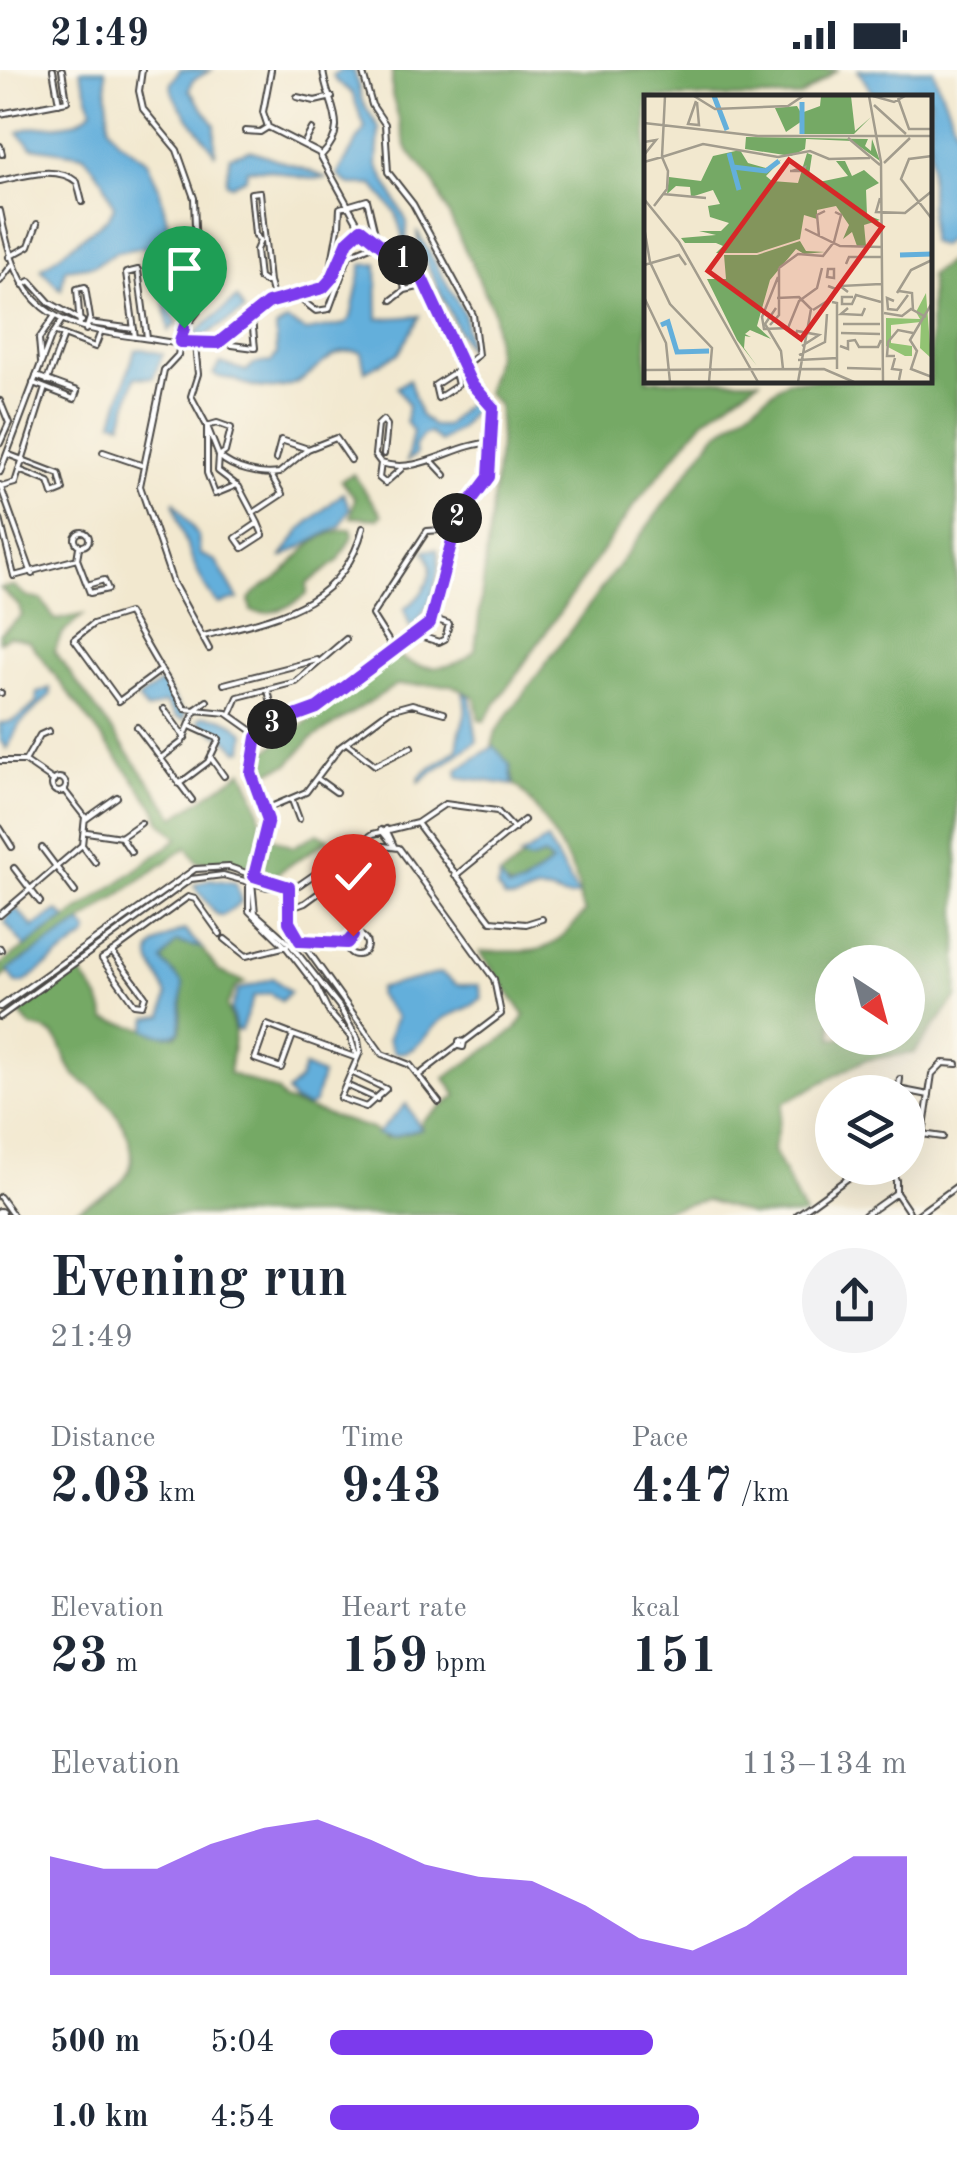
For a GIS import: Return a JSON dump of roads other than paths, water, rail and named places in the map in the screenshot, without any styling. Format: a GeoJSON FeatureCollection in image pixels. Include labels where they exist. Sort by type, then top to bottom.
{"type":"FeatureCollection","features":[{"type":"Feature","properties":{"kind":"street"},"geometry":{"type":"LineString","coordinates":[[53,70],[59,103]]}},
{"type":"Feature","properties":{"kind":"street"},"geometry":{"type":"LineString","coordinates":[[0,114],[67,101],[62,70]]}},
{"type":"Feature","properties":{"kind":"street"},"geometry":{"type":"LineString","coordinates":[[142,70],[139,91],[143,109],[180,156],[197,211],[198,311],[184,328],[178,354],[164,370],[140,486],[166,565],[209,650]]}},
{"type":"Feature","properties":{"kind":"street"},"geometry":{"type":"LineString","coordinates":[[271,70],[263,112],[268,127],[278,136],[304,142],[321,156],[361,229],[375,244],[406,262],[428,286],[464,367],[493,408],[488,480],[462,508],[432,618],[417,635],[317,708],[273,724],[258,735],[251,773],[266,810],[266,837],[253,879],[255,913],[289,946],[345,1017],[358,1040],[357,1058],[351,1072],[346,1085],[340,1098],[363,1107],[386,1089],[351,1072]]}},
{"type":"Feature","properties":{"kind":"street"},"geometry":{"type":"LineString","coordinates":[[321,156],[337,127],[323,70]]}},
{"type":"Feature","properties":{"kind":"street"},"geometry":{"type":"LineString","coordinates":[[362,70],[372,105],[385,124],[388,172],[440,249],[475,320],[478,355],[435,385],[438,398],[458,385],[455,372]]}},
{"type":"Feature","properties":{"kind":"street"},"geometry":{"type":"LineString","coordinates":[[297,97],[322,101],[332,97]]}},
{"type":"Feature","properties":{"kind":"street"},"geometry":{"type":"LineString","coordinates":[[246,132],[268,127]]}},
{"type":"Feature","properties":{"kind":"street"},"geometry":{"type":"LineString","coordinates":[[304,142],[312,129]]}},
{"type":"Feature","properties":{"kind":"street"},"geometry":{"type":"LineString","coordinates":[[0,146],[2,154]]}},
{"type":"Feature","properties":{"kind":"street"},"geometry":{"type":"LineString","coordinates":[[0,181],[40,174],[66,175],[77,182],[82,202]]}},
{"type":"Feature","properties":{"kind":"street"},"geometry":{"type":"LineString","coordinates":[[270,282],[259,278],[256,250],[260,241],[255,234],[251,193],[260,192],[274,300]]}},
{"type":"Feature","properties":{"kind":"street"},"geometry":{"type":"LineString","coordinates":[[344,267],[332,263],[340,208],[370,202],[375,244]]}},
{"type":"Feature","properties":{"kind":"street"},"geometry":{"type":"LineString","coordinates":[[0,211],[12,265],[23,285],[55,316],[100,334],[194,344],[227,338],[274,300],[323,288],[348,241],[361,229]]}},
{"type":"Feature","properties":{"kind":"street"},"geometry":{"type":"LineString","coordinates":[[9,257],[29,246],[37,224]]}},
{"type":"Feature","properties":{"kind":"street"},"geometry":{"type":"LineString","coordinates":[[294,294],[316,311],[329,309],[353,252],[375,244]]}},
{"type":"Feature","properties":{"kind":"street"},"geometry":{"type":"LineString","coordinates":[[405,290],[401,269],[406,262]]}},
{"type":"Feature","properties":{"kind":"street"},"geometry":{"type":"LineString","coordinates":[[0,281],[12,265]]}},
{"type":"Feature","properties":{"kind":"street"},"geometry":{"type":"LineString","coordinates":[[135,337],[126,272],[138,270],[147,338]]}},
{"type":"Feature","properties":{"kind":"street"},"geometry":{"type":"LineString","coordinates":[[23,285],[30,281],[50,303],[82,321]]}},
{"type":"Feature","properties":{"kind":"street"},"geometry":{"type":"LineString","coordinates":[[392,300],[405,290],[428,286]]}},
{"type":"Feature","properties":{"kind":"street"},"geometry":{"type":"LineString","coordinates":[[80,328],[77,289],[85,287],[89,323],[86,330]]}},
{"type":"Feature","properties":{"kind":"street"},"geometry":{"type":"LineString","coordinates":[[41,362],[39,339],[55,316]]}},
{"type":"Feature","properties":{"kind":"street"},"geometry":{"type":"LineString","coordinates":[[227,338],[232,345],[254,348],[252,318]]}},
{"type":"Feature","properties":{"kind":"street"},"geometry":{"type":"LineString","coordinates":[[0,443],[9,438],[21,416],[54,331],[62,320]]}},
{"type":"Feature","properties":{"kind":"street"},"geometry":{"type":"LineString","coordinates":[[89,323],[134,329]]}},
{"type":"Feature","properties":{"kind":"street"},"geometry":{"type":"LineString","coordinates":[[54,331],[95,346],[100,334]]}},
{"type":"Feature","properties":{"kind":"street"},"geometry":{"type":"LineString","coordinates":[[47,380],[64,335]]}},
{"type":"Feature","properties":{"kind":"street"},"geometry":{"type":"LineString","coordinates":[[194,344],[198,374],[191,396],[220,456],[229,464],[271,475],[308,449],[336,438],[350,460]]}},
{"type":"Feature","properties":{"kind":"street"},"geometry":{"type":"LineString","coordinates":[[33,383],[74,399],[77,392],[36,376]]}},
{"type":"Feature","properties":{"kind":"street"},"geometry":{"type":"LineString","coordinates":[[32,574],[1,486],[14,483],[19,458],[45,388]]}},
{"type":"Feature","properties":{"kind":"street"},"geometry":{"type":"LineString","coordinates":[[0,401],[7,414],[9,438],[0,472]]}},
{"type":"Feature","properties":{"kind":"street"},"geometry":{"type":"LineString","coordinates":[[7,414],[21,416]]}},
{"type":"Feature","properties":{"kind":"street"},"geometry":{"type":"LineString","coordinates":[[384,454],[387,425],[383,420],[378,425],[374,455],[380,463],[378,478],[385,483],[404,466]]}},
{"type":"Feature","properties":{"kind":"street"},"geometry":{"type":"LineString","coordinates":[[207,426],[212,422],[231,428],[218,471],[237,485],[254,513],[263,535],[243,548],[236,538],[258,523]]}},
{"type":"Feature","properties":{"kind":"street"},"geometry":{"type":"LineString","coordinates":[[207,426],[207,473],[215,494],[237,485]]}},
{"type":"Feature","properties":{"kind":"street"},"geometry":{"type":"LineString","coordinates":[[276,459],[281,440],[308,449]]}},
{"type":"Feature","properties":{"kind":"street"},"geometry":{"type":"LineString","coordinates":[[380,463],[404,466],[456,454],[478,443],[492,443]]}},
{"type":"Feature","properties":{"kind":"street"},"geometry":{"type":"LineString","coordinates":[[103,452],[142,465]]}},
{"type":"Feature","properties":{"kind":"street"},"geometry":{"type":"LineString","coordinates":[[7,454],[59,474],[63,490],[53,494],[49,482],[19,470]]}},
{"type":"Feature","properties":{"kind":"street"},"geometry":{"type":"LineString","coordinates":[[430,459],[445,475]]}},
{"type":"Feature","properties":{"kind":"street"},"geometry":{"type":"LineString","coordinates":[[254,513],[282,494],[271,475]]}},
{"type":"Feature","properties":{"kind":"street"},"geometry":{"type":"LineString","coordinates":[[0,519],[10,553],[10,572],[32,574],[77,559]]}},
{"type":"Feature","properties":{"kind":"street"},"geometry":{"type":"LineString","coordinates":[[202,637],[300,610],[334,582],[363,528]]}},
{"type":"Feature","properties":{"kind":"street"},"geometry":{"type":"LineString","coordinates":[[395,651],[372,615],[427,531],[456,529]]}},
{"type":"Feature","properties":{"kind":"street"},"geometry":{"type":"LineString","coordinates":[[79,547],[77,559],[87,585]]}},
{"type":"Feature","properties":{"kind":"street"},"geometry":{"type":"LineString","coordinates":[[162,670],[119,701],[74,639],[93,624],[128,613],[162,670],[182,707],[230,715],[258,735]]}},
{"type":"Feature","properties":{"kind":"street"},"geometry":{"type":"LineString","coordinates":[[417,635],[426,640],[445,639],[449,624],[432,618]]}},
{"type":"Feature","properties":{"kind":"street"},"geometry":{"type":"LineString","coordinates":[[238,697],[296,682],[346,639]]}},
{"type":"Feature","properties":{"kind":"street"},"geometry":{"type":"LineString","coordinates":[[224,684],[318,660]]}},
{"type":"Feature","properties":{"kind":"street"},"geometry":{"type":"LineString","coordinates":[[230,715],[238,697],[234,682]]}},
{"type":"Feature","properties":{"kind":"street"},"geometry":{"type":"LineString","coordinates":[[268,690],[273,712]]}},
{"type":"Feature","properties":{"kind":"street"},"geometry":{"type":"LineString","coordinates":[[160,758],[186,738],[196,709],[207,701]]}},
{"type":"Feature","properties":{"kind":"street"},"geometry":{"type":"LineString","coordinates":[[266,810],[292,800],[318,779],[346,742],[400,706],[418,705],[444,713]]}},
{"type":"Feature","properties":{"kind":"street"},"geometry":{"type":"LineString","coordinates":[[164,709],[186,738]]}},
{"type":"Feature","properties":{"kind":"street"},"geometry":{"type":"LineString","coordinates":[[180,784],[212,758],[219,739],[190,726]]}},
{"type":"Feature","properties":{"kind":"street"},"geometry":{"type":"LineString","coordinates":[[137,727],[192,800]]}},
{"type":"Feature","properties":{"kind":"street"},"geometry":{"type":"LineString","coordinates":[[25,761],[40,735],[48,731]]}},
{"type":"Feature","properties":{"kind":"street"},"geometry":{"type":"LineString","coordinates":[[346,742],[375,765],[411,747]]}},
{"type":"Feature","properties":{"kind":"street"},"geometry":{"type":"LineString","coordinates":[[212,758],[224,776]]}},
{"type":"Feature","properties":{"kind":"street"},"geometry":{"type":"LineString","coordinates":[[0,761],[25,761],[54,780],[64,780],[64,790],[86,819],[87,832],[82,845],[0,915]]}},
{"type":"Feature","properties":{"kind":"street"},"geometry":{"type":"LineString","coordinates":[[318,779],[336,792]]}},
{"type":"Feature","properties":{"kind":"street"},"geometry":{"type":"LineString","coordinates":[[54,780],[55,791],[64,790]]}},
{"type":"Feature","properties":{"kind":"street"},"geometry":{"type":"LineString","coordinates":[[86,819],[117,797]]}},
{"type":"Feature","properties":{"kind":"street"},"geometry":{"type":"LineString","coordinates":[[292,800],[299,820]]}},
{"type":"Feature","properties":{"kind":"street"},"geometry":{"type":"LineString","coordinates":[[0,1017],[182,884],[206,874],[289,887],[309,880],[383,830],[417,823],[450,803],[497,812],[514,829]]}},
{"type":"Feature","properties":{"kind":"street"},"geometry":{"type":"LineString","coordinates":[[456,876],[524,820]]}},
{"type":"Feature","properties":{"kind":"street"},"geometry":{"type":"LineString","coordinates":[[87,832],[120,837],[140,823]]}},
{"type":"Feature","properties":{"kind":"street"},"geometry":{"type":"LineString","coordinates":[[417,823],[494,923],[542,919]]}},
{"type":"Feature","properties":{"kind":"street"},"geometry":{"type":"LineString","coordinates":[[0,828],[12,847]]}},
{"type":"Feature","properties":{"kind":"street"},"geometry":{"type":"LineString","coordinates":[[383,830],[494,978],[494,996],[501,1014],[418,1075]]}},
{"type":"Feature","properties":{"kind":"street"},"geometry":{"type":"LineString","coordinates":[[120,837],[131,852]]}},
{"type":"Feature","properties":{"kind":"street"},"geometry":{"type":"LineString","coordinates":[[82,845],[96,862]]}},
{"type":"Feature","properties":{"kind":"street"},"geometry":{"type":"LineString","coordinates":[[288,910],[305,904],[383,846],[394,846]]}},
{"type":"Feature","properties":{"kind":"street"},"geometry":{"type":"LineString","coordinates":[[42,848],[75,892]]}},
{"type":"Feature","properties":{"kind":"street"},"geometry":{"type":"LineString","coordinates":[[0,1007],[178,878],[208,866],[230,866],[253,879]]}},
{"type":"Feature","properties":{"kind":"street"},"geometry":{"type":"LineString","coordinates":[[355,866],[378,898]]}},
{"type":"Feature","properties":{"kind":"street"},"geometry":{"type":"LineString","coordinates":[[14,868],[40,902]]}},
{"type":"Feature","properties":{"kind":"street"},"geometry":{"type":"LineString","coordinates":[[178,878],[182,884]]}},
{"type":"Feature","properties":{"kind":"street"},"geometry":{"type":"LineString","coordinates":[[289,887],[290,925],[300,941],[382,1054],[403,1062],[439,1102]]}},
{"type":"Feature","properties":{"kind":"street"},"geometry":{"type":"LineString","coordinates":[[94,939],[109,954],[144,996],[142,1005],[134,1004],[102,960],[109,954],[190,896],[220,934]]}},
{"type":"Feature","properties":{"kind":"street"},"geometry":{"type":"LineString","coordinates":[[225,940],[246,956],[289,946]]}},
{"type":"Feature","properties":{"kind":"street"},"geometry":{"type":"LineString","coordinates":[[300,941],[344,942]]}},
{"type":"Feature","properties":{"kind":"street"},"geometry":{"type":"LineString","coordinates":[[289,946],[350,1036],[357,1058]]}},
{"type":"Feature","properties":{"kind":"street"},"geometry":{"type":"LineString","coordinates":[[338,1022],[345,1017]]}},
{"type":"Feature","properties":{"kind":"street"},"geometry":{"type":"LineString","coordinates":[[292,1034],[280,1068],[255,1059],[266,1025],[292,1034],[357,1058]]}},
{"type":"Feature","properties":{"kind":"street"},"geometry":{"type":"LineString","coordinates":[[925,1121],[935,1068],[942,1063],[957,1064]]}},
{"type":"Feature","properties":{"kind":"street"},"geometry":{"type":"LineString","coordinates":[[346,1085],[377,1098]]}},
{"type":"Feature","properties":{"kind":"street"},"geometry":{"type":"LineString","coordinates":[[925,1095],[929,1096]]}},
{"type":"Feature","properties":{"kind":"street"},"geometry":{"type":"LineString","coordinates":[[925,1134],[943,1138]]}},
{"type":"Feature","properties":{"kind":"street"},"geometry":{"type":"LineString","coordinates":[[798,1215],[839,1185]]}},
{"type":"Feature","properties":{"kind":"street"},"geometry":{"type":"LineString","coordinates":[[896,1185],[896,1193],[914,1215],[957,1186]]}},
{"type":"Feature","properties":{"kind":"street"},"geometry":{"type":"LineString","coordinates":[[865,1215],[896,1193]]}},
{"type":"Feature","properties":{"kind":"street"},"geometry":{"type":"LineString","coordinates":[[0,1197],[14,1215]]}},
{"type":"Feature","properties":{"kind":"water"},"geometry":{"type":"Polygon","coordinates":[[[80,70],[105,70],[109,126],[118,140],[147,161],[159,188],[169,229],[168,306],[177,323],[169,331],[158,263],[145,247],[116,252],[95,265],[65,269],[61,290],[41,269],[109,217],[114,207],[103,180],[84,155],[32,147],[18,133],[85,117],[92,109],[80,70]]]}},
{"type":"Feature","properties":{"kind":"water"},"geometry":{"type":"Polygon","coordinates":[[[180,70],[211,70],[192,81],[189,90],[215,125],[215,155],[172,91],[171,83],[180,70]]]}},
{"type":"Feature","properties":{"kind":"water"},"geometry":{"type":"Polygon","coordinates":[[[341,70],[354,70],[362,101],[379,128],[377,164],[407,222],[406,249],[397,249],[403,238],[396,213],[373,185],[350,185],[337,175],[365,128],[352,93],[335,80],[333,75],[341,70]]]}},
{"type":"Feature","properties":{"kind":"water"},"geometry":{"type":"Polygon","coordinates":[[[858,70],[933,70],[957,131],[957,231],[940,246],[932,243],[932,95],[874,95],[858,70]]]}},
{"type":"Feature","properties":{"kind":"water"},"geometry":{"type":"Polygon","coordinates":[[[250,150],[326,178],[257,169],[247,170],[246,178],[231,185],[226,182],[230,156],[250,150]]]}},
{"type":"Feature","properties":{"kind":"water"},"geometry":{"type":"Polygon","coordinates":[[[417,231],[464,314],[469,353],[419,247],[417,231]]]}},
{"type":"Feature","properties":{"kind":"water"},"geometry":{"type":"Polygon","coordinates":[[[377,264],[378,319],[420,316],[399,353],[365,371],[361,352],[345,351],[281,388],[261,388],[213,374],[220,363],[246,371],[254,364],[271,362],[277,354],[276,328],[287,321],[306,331],[345,324],[351,317],[362,265],[377,264]]]}},
{"type":"Feature","properties":{"kind":"water"},"geometry":{"type":"Polygon","coordinates":[[[237,298],[244,311],[206,335],[192,336],[237,298]]]}},
{"type":"Feature","properties":{"kind":"water"},"geometry":{"type":"Polygon","coordinates":[[[135,350],[163,354],[153,378],[135,377],[122,423],[113,421],[135,350]]]}},
{"type":"Feature","properties":{"kind":"water"},"geometry":{"type":"Polygon","coordinates":[[[409,379],[420,415],[433,426],[446,426],[473,397],[478,403],[460,428],[440,442],[430,433],[423,435],[415,446],[416,455],[407,461],[413,431],[406,422],[408,405],[397,387],[409,379]]]}},
{"type":"Feature","properties":{"kind":"water"},"geometry":{"type":"Polygon","coordinates":[[[343,493],[350,508],[340,526],[281,558],[302,528],[343,493]]]}},
{"type":"Feature","properties":{"kind":"water"},"geometry":{"type":"Polygon","coordinates":[[[174,501],[198,536],[200,554],[216,561],[238,599],[219,604],[212,597],[191,557],[174,501]]]}},
{"type":"Feature","properties":{"kind":"water"},"geometry":{"type":"Polygon","coordinates":[[[437,549],[433,592],[423,614],[410,627],[404,609],[423,591],[430,575],[424,551],[437,549]]]}},
{"type":"Feature","properties":{"kind":"water"},"geometry":{"type":"Polygon","coordinates":[[[162,682],[185,715],[184,720],[176,717],[165,703],[147,710],[138,699],[162,682]]]}},
{"type":"Feature","properties":{"kind":"water"},"geometry":{"type":"Polygon","coordinates":[[[50,688],[51,694],[19,725],[7,749],[0,740],[0,723],[20,717],[37,702],[37,693],[50,688]]]}},
{"type":"Feature","properties":{"kind":"water"},"geometry":{"type":"Polygon","coordinates":[[[463,693],[470,696],[477,741],[419,782],[420,776],[458,749],[465,711],[463,693]]]}},
{"type":"Feature","properties":{"kind":"water"},"geometry":{"type":"Polygon","coordinates":[[[202,716],[226,720],[241,729],[245,734],[243,750],[238,751],[202,725],[198,720],[202,716]]]}},
{"type":"Feature","properties":{"kind":"water"},"geometry":{"type":"Polygon","coordinates":[[[494,746],[510,765],[513,785],[458,777],[457,770],[494,746]]]}},
{"type":"Feature","properties":{"kind":"water"},"geometry":{"type":"Polygon","coordinates":[[[547,840],[578,895],[567,897],[543,891],[505,898],[497,888],[500,877],[508,889],[523,885],[552,863],[544,856],[530,861],[520,857],[547,840]]]}},
{"type":"Feature","properties":{"kind":"water"},"geometry":{"type":"Polygon","coordinates":[[[210,879],[236,883],[241,902],[222,916],[216,914],[194,885],[210,879]]]}},
{"type":"Feature","properties":{"kind":"water"},"geometry":{"type":"Polygon","coordinates":[[[17,909],[33,927],[58,911],[66,918],[25,947],[5,922],[9,912],[17,909]]]}},
{"type":"Feature","properties":{"kind":"water"},"geometry":{"type":"Polygon","coordinates":[[[81,923],[88,931],[87,936],[23,983],[16,983],[8,970],[81,923]]]}},
{"type":"Feature","properties":{"kind":"water"},"geometry":{"type":"Polygon","coordinates":[[[184,930],[202,948],[176,942],[162,961],[183,984],[180,1031],[159,1034],[146,1029],[148,1018],[163,1016],[167,996],[150,952],[155,945],[184,930]]]}},
{"type":"Feature","properties":{"kind":"water"},"geometry":{"type":"Polygon","coordinates":[[[441,973],[457,985],[479,985],[482,998],[439,1022],[410,1050],[394,1052],[388,1039],[396,1017],[378,995],[379,988],[441,973]]]}},
{"type":"Feature","properties":{"kind":"water"},"geometry":{"type":"Polygon","coordinates":[[[273,978],[290,992],[281,1001],[270,993],[254,996],[241,1030],[236,1030],[231,1010],[238,990],[273,978]]]}},
{"type":"Feature","properties":{"kind":"water"},"geometry":{"type":"Polygon","coordinates":[[[304,1067],[322,1075],[314,1104],[308,1107],[293,1101],[287,1092],[299,1081],[304,1067]]]}},
{"type":"Feature","properties":{"kind":"water"},"geometry":{"type":"Polygon","coordinates":[[[406,1104],[421,1129],[392,1137],[377,1134],[406,1104]]]}}]}
